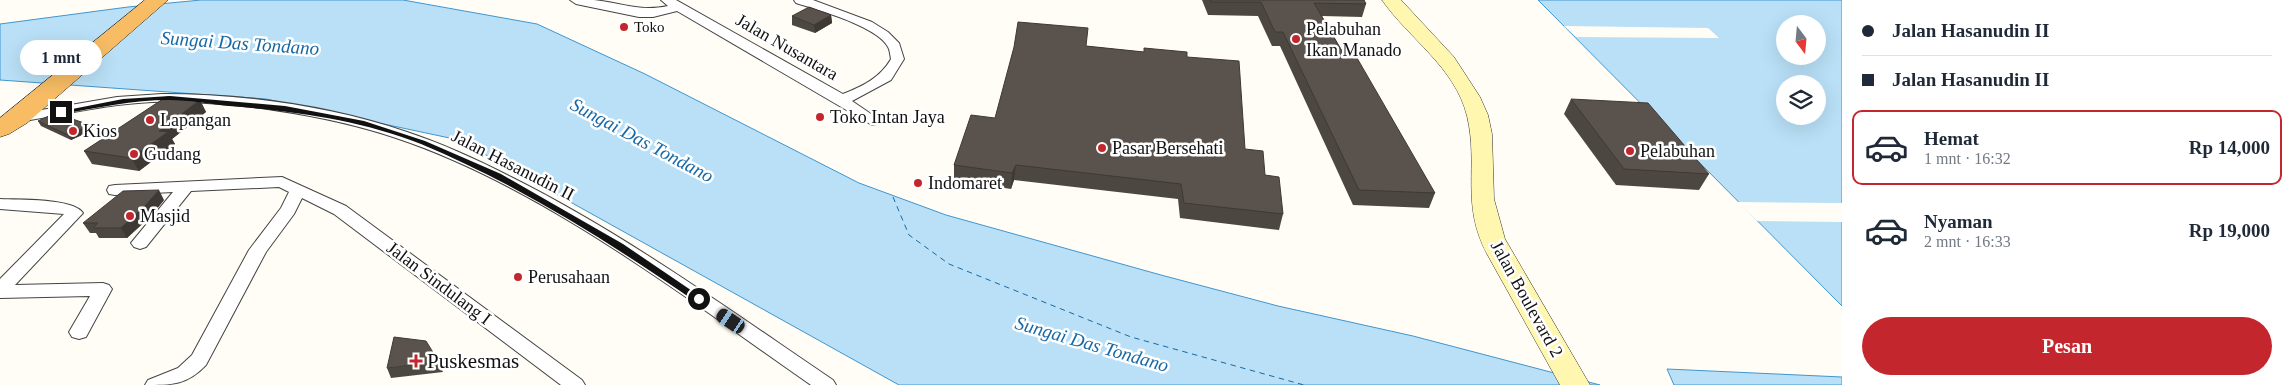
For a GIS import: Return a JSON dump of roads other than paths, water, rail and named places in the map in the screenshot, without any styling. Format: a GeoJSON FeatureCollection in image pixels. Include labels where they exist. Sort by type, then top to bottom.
{"type":"FeatureCollection","features":[{"type":"Feature","properties":{"kind":"highway"},"geometry":{"type":"LineString","coordinates":[[9,124],[39,101],[158,0]]}},
{"type":"Feature","properties":{"kind":"main road","name":"Jalan Boulevard 2"},"geometry":{"type":"LineString","coordinates":[[1391,0],[1448,64],[1469,95],[1481,133],[1480,181],[1484,209],[1492,239],[1575,385]]}},
{"type":"Feature","properties":{"kind":"street"},"geometry":{"type":"LineString","coordinates":[[576,0],[639,13],[653,13],[673,3]]}},
{"type":"Feature","properties":{"kind":"street"},"geometry":{"type":"LineString","coordinates":[[800,0],[874,27],[888,36],[896,50],[896,62],[890,74],[842,100]]}},
{"type":"Feature","properties":{"kind":"street","name":"Jalan Nusantara"},"geometry":{"type":"LineString","coordinates":[[673,3],[842,100],[867,117]]}},
{"type":"Feature","properties":{"kind":"street","name":"Jalan Hasanudin II"},"geometry":{"type":"LineString","coordinates":[[9,124],[123,101],[179,99],[235,102],[322,114],[364,123],[422,142],[498,176],[620,246],[826,385]]}},
{"type":"Feature","properties":{"kind":"street","name":"Jalan Sindulang I"},"geometry":{"type":"LineString","coordinates":[[115,190],[282,182],[340,210],[572,384]]}},
{"type":"Feature","properties":{"kind":"street"},"geometry":{"type":"LineString","coordinates":[[140,243],[186,187]]}},
{"type":"Feature","properties":{"kind":"street"},"geometry":{"type":"LineString","coordinates":[[155,385],[178,378],[199,360],[258,250],[288,210],[298,191]]}},
{"type":"Feature","properties":{"kind":"street"},"geometry":{"type":"LineString","coordinates":[[0,204],[68,209],[74,214],[0,291]]}},
{"type":"Feature","properties":{"kind":"street"},"geometry":{"type":"LineString","coordinates":[[0,291],[103,289],[79,332]]}},
{"type":"Feature","properties":{"kind":"water","name":"Sungai Das Tondano"},"geometry":{"type":"Polygon","coordinates":[[[201,0],[403,0],[537,24],[645,74],[859,183],[946,215],[1278,306],[1413,336],[1600,385],[899,385],[459,140],[266,99],[0,80],[0,24],[128,7],[201,0]]]}},
{"type":"Feature","properties":{"kind":"water"},"geometry":{"type":"Polygon","coordinates":[[[1538,0],[1842,0],[1842,306],[1538,0]]]}},
{"type":"Feature","properties":{"kind":"water"},"geometry":{"type":"Polygon","coordinates":[[[1667,369],[1842,377],[1842,385],[1674,385],[1667,369]]]}},
{"type":"Feature","properties":{"kind":"place","name":"Toko"},"geometry":{"type":"Point","coordinates":[624,27]}},
{"type":"Feature","properties":{"kind":"place","name":"Pelabuhan Ikan Manado"},"geometry":{"type":"Point","coordinates":[1296,39]}},
{"type":"Feature","properties":{"kind":"place","name":"Toko Intan Jaya"},"geometry":{"type":"Point","coordinates":[820,117]}},
{"type":"Feature","properties":{"kind":"place","name":"Lapangan"},"geometry":{"type":"Point","coordinates":[150,120]}},
{"type":"Feature","properties":{"kind":"place","name":"Kios"},"geometry":{"type":"Point","coordinates":[73,131]}},
{"type":"Feature","properties":{"kind":"place","name":"Pasar Bersehati"},"geometry":{"type":"Point","coordinates":[1102,148]}},
{"type":"Feature","properties":{"kind":"place","name":"Pelabuhan"},"geometry":{"type":"Point","coordinates":[1630,151]}},
{"type":"Feature","properties":{"kind":"place","name":"Gudang"},"geometry":{"type":"Point","coordinates":[134,154]}},
{"type":"Feature","properties":{"kind":"place","name":"Indomaret"},"geometry":{"type":"Point","coordinates":[918,183]}},
{"type":"Feature","properties":{"kind":"place","name":"Masjid"},"geometry":{"type":"Point","coordinates":[130,216]}},
{"type":"Feature","properties":{"kind":"place","name":"Perusahaan"},"geometry":{"type":"Point","coordinates":[518,277]}},
{"type":"Feature","properties":{"kind":"place","name":"Puskesmas"},"geometry":{"type":"Point","coordinates":[416,361]}}]}
